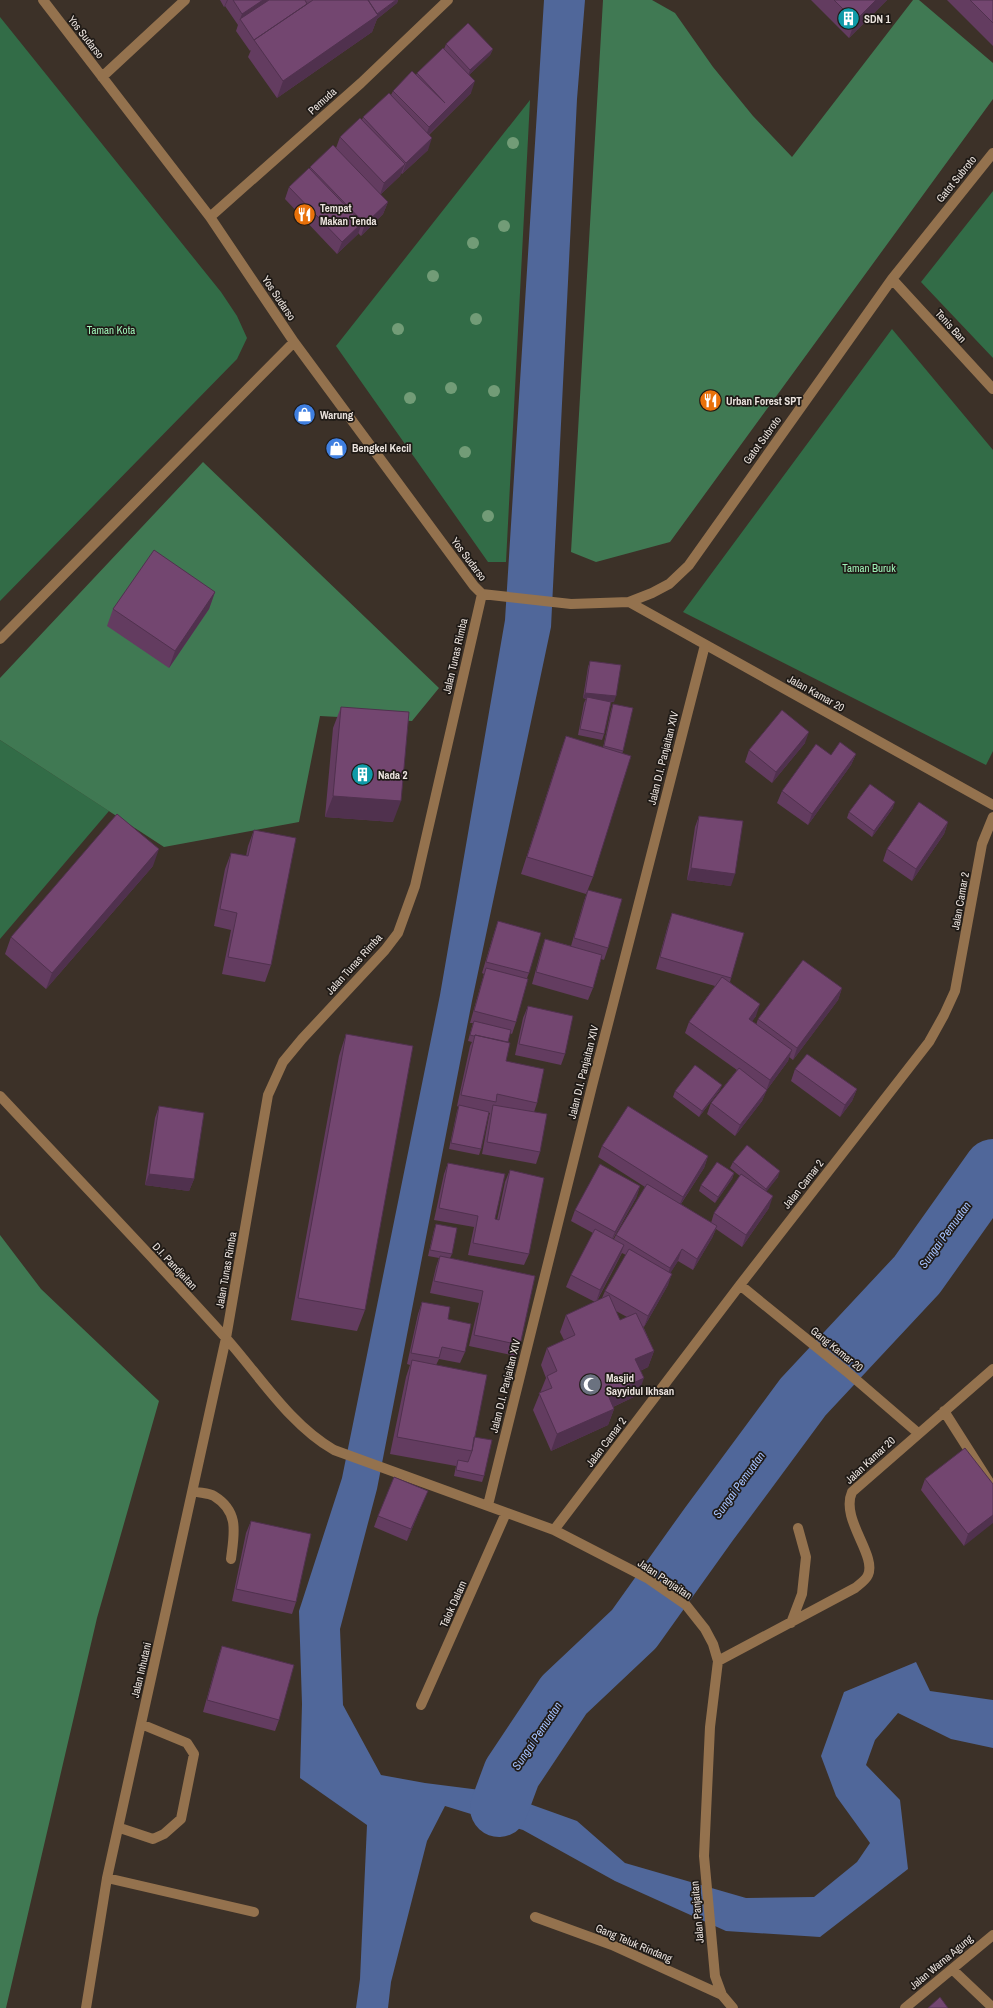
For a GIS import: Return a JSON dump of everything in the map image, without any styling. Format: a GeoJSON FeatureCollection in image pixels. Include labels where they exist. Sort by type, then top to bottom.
{"type":"FeatureCollection","features":[{"type":"Feature","properties":{"kind":"street","name":"Yos Sudarso"},"geometry":{"type":"LineString","coordinates":[[43,0],[210,217],[294,342],[474,586],[482,594],[502,597]]}},
{"type":"Feature","properties":{"kind":"street"},"geometry":{"type":"LineString","coordinates":[[102,76],[185,0]]}},
{"type":"Feature","properties":{"kind":"street","name":"Pemuda"},"geometry":{"type":"LineString","coordinates":[[210,217],[361,83],[448,0]]}},
{"type":"Feature","properties":{"kind":"street","name":"Gatot Subroto"},"geometry":{"type":"LineString","coordinates":[[502,597],[571,604],[629,602],[652,593],[669,584],[689,565],[892,279],[993,153]]}},
{"type":"Feature","properties":{"kind":"street","name":"Tenis Ban"},"geometry":{"type":"LineString","coordinates":[[892,279],[993,389]]}},
{"type":"Feature","properties":{"kind":"street"},"geometry":{"type":"LineString","coordinates":[[0,639],[294,342]]}},
{"type":"Feature","properties":{"kind":"street","name":"Jalan Tunas Rimba"},"geometry":{"type":"LineString","coordinates":[[226,1338],[268,1095],[284,1062],[302,1039],[385,950],[398,933],[406,915],[415,886],[482,594]]}},
{"type":"Feature","properties":{"kind":"street","name":"Jalan Kamar 20"},"geometry":{"type":"LineString","coordinates":[[629,602],[993,805]]}},
{"type":"Feature","properties":{"kind":"street","name":"Jalan D.I. Panjaitan XIV"},"geometry":{"type":"LineString","coordinates":[[488,1505],[592,1086],[705,645]]}},
{"type":"Feature","properties":{"kind":"street","name":"Jalan Camar 2"},"geometry":{"type":"LineString","coordinates":[[554,1530],[740,1285],[928,1042],[944,1015],[955,992],[982,844],[993,817]]}},
{"type":"Feature","properties":{"kind":"street","name":"D.I. Pandjaitan"},"geometry":{"type":"LineString","coordinates":[[0,1096],[226,1338],[303,1427],[319,1441],[334,1450]]}},
{"type":"Feature","properties":{"kind":"street","name":"Gang Kamar 20"},"geometry":{"type":"LineString","coordinates":[[740,1285],[812,1345],[846,1371],[918,1433]]}},
{"type":"Feature","properties":{"kind":"street","name":"Jalan Inhutani"},"geometry":{"type":"LineString","coordinates":[[86,2008],[107,1878],[120,1828],[141,1724],[226,1338]]}},
{"type":"Feature","properties":{"kind":"street","name":"Jalan Kamar 20"},"geometry":{"type":"LineString","coordinates":[[718,1661],[855,1588],[869,1574],[869,1564],[848,1509],[849,1499],[856,1486],[993,1369]]}},
{"type":"Feature","properties":{"kind":"street"},"geometry":{"type":"LineString","coordinates":[[944,1411],[993,1488]]}},
{"type":"Feature","properties":{"kind":"street","name":"Jalan Panjaitan"},"geometry":{"type":"LineString","coordinates":[[334,1450],[554,1530],[647,1578],[686,1605],[714,1644],[718,1661],[710,1727],[704,1856],[715,1976],[722,1995],[733,2008]]}},
{"type":"Feature","properties":{"kind":"street"},"geometry":{"type":"LineString","coordinates":[[193,1492],[214,1496],[230,1511],[235,1527],[231,1559]]}},
{"type":"Feature","properties":{"kind":"street","name":"Talok Dalam"},"geometry":{"type":"LineString","coordinates":[[422,1705],[506,1513]]}},
{"type":"Feature","properties":{"kind":"street"},"geometry":{"type":"LineString","coordinates":[[791,1623],[802,1594],[806,1557],[798,1528]]}},
{"type":"Feature","properties":{"kind":"street"},"geometry":{"type":"LineString","coordinates":[[120,1828],[153,1840],[164,1834],[182,1819],[194,1754],[187,1743],[141,1724]]}},
{"type":"Feature","properties":{"kind":"street"},"geometry":{"type":"LineString","coordinates":[[107,1878],[254,1912]]}},
{"type":"Feature","properties":{"kind":"street","name":"Gang Teluk Rindang"},"geometry":{"type":"LineString","coordinates":[[535,1917],[612,1945],[722,1995]]}},
{"type":"Feature","properties":{"kind":"street","name":"Jalan Warna Agung"},"geometry":{"type":"LineString","coordinates":[[905,2008],[993,1935]]}},
{"type":"Feature","properties":{"kind":"street"},"geometry":{"type":"LineString","coordinates":[[952,1969],[993,2008]]}},
{"type":"Feature","properties":{"kind":"green space"},"geometry":{"type":"Polygon","coordinates":[[[603,0],[652,0],[675,13],[713,67],[753,116],[792,157],[913,0],[919,0],[993,63],[993,99],[670,542],[596,562],[571,552],[603,0]]]}},
{"type":"Feature","properties":{"kind":"green space","name":"Taman Kota"},"geometry":{"type":"Polygon","coordinates":[[[0,17],[221,292],[237,316],[247,338],[237,359],[0,601],[0,17]]]}},
{"type":"Feature","properties":{"kind":"green space"},"geometry":{"type":"Polygon","coordinates":[[[530,100],[506,562],[488,562],[336,346],[530,100]]]}},
{"type":"Feature","properties":{"kind":"green space"},"geometry":{"type":"Polygon","coordinates":[[[993,191],[993,358],[921,282],[993,191]]]}},
{"type":"Feature","properties":{"kind":"green space","name":"Taman Buruk"},"geometry":{"type":"Polygon","coordinates":[[[892,329],[993,450],[993,751],[986,765],[683,612],[892,329]]]}},
{"type":"Feature","properties":{"kind":"green space"},"geometry":{"type":"Polygon","coordinates":[[[203,462],[439,688],[412,721],[320,716],[299,822],[164,847],[0,740],[0,678],[203,462]]]}},
{"type":"Feature","properties":{"kind":"green space"},"geometry":{"type":"Polygon","coordinates":[[[0,740],[109,811],[0,939],[0,740]]]}},
{"type":"Feature","properties":{"kind":"green space"},"geometry":{"type":"Polygon","coordinates":[[[0,1235],[41,1289],[159,1401],[97,1618],[6,2008],[0,2008],[0,1235]]]}},
{"type":"Feature","properties":{"kind":"water"},"geometry":{"type":"Polygon","coordinates":[[[544,0],[585,0],[577,99],[551,627],[472,1001],[377,1489],[340,1629],[343,1705],[381,1775],[425,1783],[496,1792],[577,1821],[625,1863],[746,1898],[814,1897],[857,1862],[870,1843],[836,1796],[821,1756],[844,1692],[916,1662],[930,1691],[993,1700],[993,1748],[951,1739],[898,1713],[875,1740],[866,1765],[900,1800],[908,1869],[820,1937],[726,1931],[615,1881],[523,1830],[445,1806],[427,1841],[391,1982],[388,2008],[356,2008],[360,1979],[367,1825],[300,1778],[302,1704],[299,1611],[342,1478],[440,995],[505,620],[544,0]]]}},
{"type":"Feature","properties":{"kind":"building"},"geometry":{"type":"Polygon","coordinates":[[[233,0],[263,0],[242,14],[233,0]]]}},
{"type":"Feature","properties":{"kind":"building"},"geometry":{"type":"Polygon","coordinates":[[[269,0],[305,0],[307,4],[254,40],[240,19],[269,0]]]}},
{"type":"Feature","properties":{"kind":"building"},"geometry":{"type":"Polygon","coordinates":[[[313,0],[368,0],[378,15],[283,81],[254,40],[313,0]]]}},
{"type":"Feature","properties":{"kind":"building"},"geometry":{"type":"Polygon","coordinates":[[[368,0],[396,0],[377,14],[368,0]]]}},
{"type":"Feature","properties":{"kind":"building"},"geometry":{"type":"Polygon","coordinates":[[[834,0],[876,0],[855,21],[834,0]]]}},
{"type":"Feature","properties":{"kind":"building"},"geometry":{"type":"Polygon","coordinates":[[[970,0],[993,0],[993,23],[970,0]]]}},
{"type":"Feature","properties":{"kind":"building"},"geometry":{"type":"Polygon","coordinates":[[[468,23],[493,49],[470,70],[446,44],[468,23]]]}},
{"type":"Feature","properties":{"kind":"building"},"geometry":{"type":"Polygon","coordinates":[[[443,48],[475,81],[429,127],[393,91],[412,71],[445,103],[417,73],[443,48]]]}},
{"type":"Feature","properties":{"kind":"building"},"geometry":{"type":"Polygon","coordinates":[[[389,93],[432,138],[406,163],[363,117],[389,93]]]}},
{"type":"Feature","properties":{"kind":"building"},"geometry":{"type":"Polygon","coordinates":[[[360,118],[405,164],[384,183],[340,137],[360,118]]]}},
{"type":"Feature","properties":{"kind":"building"},"geometry":{"type":"Polygon","coordinates":[[[333,145],[388,202],[365,224],[310,167],[333,145]]]}},
{"type":"Feature","properties":{"kind":"building"},"geometry":{"type":"Polygon","coordinates":[[[309,168],[362,223],[342,242],[289,187],[309,168]]]}},
{"type":"Feature","properties":{"kind":"building"},"geometry":{"type":"Polygon","coordinates":[[[154,550],[215,592],[175,651],[113,609],[154,550]]]}},
{"type":"Feature","properties":{"kind":"building"},"geometry":{"type":"Polygon","coordinates":[[[590,661],[621,665],[616,696],[585,693],[590,661]]]}},
{"type":"Feature","properties":{"kind":"building"},"geometry":{"type":"Polygon","coordinates":[[[587,697],[611,702],[604,734],[580,729],[587,697]]]}},
{"type":"Feature","properties":{"kind":"building"},"geometry":{"type":"Polygon","coordinates":[[[613,704],[633,708],[623,751],[604,746],[613,704]]]}},
{"type":"Feature","properties":{"kind":"building","name":"Nada 2"},"geometry":{"type":"Polygon","coordinates":[[[341,707],[409,712],[401,801],[333,796],[341,707]]]}},
{"type":"Feature","properties":{"kind":"building"},"geometry":{"type":"Polygon","coordinates":[[[782,710],[809,732],[776,772],[749,750],[782,710]]]}},
{"type":"Feature","properties":{"kind":"building"},"geometry":{"type":"Polygon","coordinates":[[[566,736],[631,756],[593,877],[527,857],[566,736]]]}},
{"type":"Feature","properties":{"kind":"building"},"geometry":{"type":"Polygon","coordinates":[[[840,742],[856,754],[812,814],[782,791],[816,744],[831,755],[840,742]]]}},
{"type":"Feature","properties":{"kind":"building"},"geometry":{"type":"Polygon","coordinates":[[[870,784],[895,802],[874,831],[849,812],[870,784]]]}},
{"type":"Feature","properties":{"kind":"building"},"geometry":{"type":"Polygon","coordinates":[[[919,802],[948,822],[916,869],[887,849],[919,802]]]}},
{"type":"Feature","properties":{"kind":"building"},"geometry":{"type":"Polygon","coordinates":[[[117,814],[159,849],[52,973],[11,937],[117,814]]]}},
{"type":"Feature","properties":{"kind":"building"},"geometry":{"type":"Polygon","coordinates":[[[699,816],[743,821],[735,874],[691,868],[699,816]]]}},
{"type":"Feature","properties":{"kind":"building"},"geometry":{"type":"Polygon","coordinates":[[[254,830],[296,838],[271,965],[228,957],[237,913],[220,909],[231,853],[248,856],[254,830]]]}},
{"type":"Feature","properties":{"kind":"building"},"geometry":{"type":"Polygon","coordinates":[[[588,890],[622,899],[608,948],[574,938],[588,890]]]}},
{"type":"Feature","properties":{"kind":"building"},"geometry":{"type":"Polygon","coordinates":[[[672,913],[744,933],[731,978],[660,957],[672,913]]]}},
{"type":"Feature","properties":{"kind":"building"},"geometry":{"type":"Polygon","coordinates":[[[498,921],[541,933],[529,973],[486,962],[498,921]]]}},
{"type":"Feature","properties":{"kind":"building"},"geometry":{"type":"Polygon","coordinates":[[[545,939],[602,955],[593,988],[536,972],[545,939]]]}},
{"type":"Feature","properties":{"kind":"building"},"geometry":{"type":"Polygon","coordinates":[[[803,960],[842,988],[797,1048],[758,1019],[803,960]]]}},
{"type":"Feature","properties":{"kind":"building"},"geometry":{"type":"Polygon","coordinates":[[[486,968],[528,979],[516,1022],[474,1011],[486,968]]]}},
{"type":"Feature","properties":{"kind":"building"},"geometry":{"type":"Polygon","coordinates":[[[722,977],[760,1004],[749,1019],[792,1050],[770,1080],[689,1022],[722,977]]]}},
{"type":"Feature","properties":{"kind":"building"},"geometry":{"type":"Polygon","coordinates":[[[528,1006],[573,1016],[565,1054],[519,1044],[528,1006]]]}},
{"type":"Feature","properties":{"kind":"building"},"geometry":{"type":"Polygon","coordinates":[[[474,1021],[511,1030],[508,1042],[470,1035],[474,1021]]]}},
{"type":"Feature","properties":{"kind":"building"},"geometry":{"type":"Polygon","coordinates":[[[346,1034],[413,1046],[365,1310],[298,1298],[346,1034]]]}},
{"type":"Feature","properties":{"kind":"building"},"geometry":{"type":"Polygon","coordinates":[[[475,1035],[510,1043],[506,1061],[544,1069],[537,1103],[497,1094],[496,1102],[461,1095],[475,1035]]]}},
{"type":"Feature","properties":{"kind":"building"},"geometry":{"type":"Polygon","coordinates":[[[807,1054],[857,1089],[845,1105],[795,1069],[807,1054]]]}},
{"type":"Feature","properties":{"kind":"building"},"geometry":{"type":"Polygon","coordinates":[[[695,1065],[722,1085],[702,1111],[675,1091],[695,1065]]]}},
{"type":"Feature","properties":{"kind":"building"},"geometry":{"type":"Polygon","coordinates":[[[739,1068],[767,1090],[740,1125],[711,1103],[739,1068]]]}},
{"type":"Feature","properties":{"kind":"building"},"geometry":{"type":"Polygon","coordinates":[[[459,1105],[489,1112],[481,1149],[451,1143],[459,1105]]]}},
{"type":"Feature","properties":{"kind":"building"},"geometry":{"type":"Polygon","coordinates":[[[493,1105],[547,1114],[540,1152],[487,1142],[493,1105]]]}},
{"type":"Feature","properties":{"kind":"building"},"geometry":{"type":"Polygon","coordinates":[[[159,1106],[204,1113],[194,1179],[149,1174],[159,1106]]]}},
{"type":"Feature","properties":{"kind":"building"},"geometry":{"type":"Polygon","coordinates":[[[628,1106],[708,1156],[683,1197],[602,1146],[628,1106]]]}},
{"type":"Feature","properties":{"kind":"building"},"geometry":{"type":"Polygon","coordinates":[[[747,1145],[780,1171],[766,1189],[733,1162],[747,1145]]]}},
{"type":"Feature","properties":{"kind":"building"},"geometry":{"type":"Polygon","coordinates":[[[717,1162],[734,1173],[718,1197],[701,1185],[717,1162]]]}},
{"type":"Feature","properties":{"kind":"building"},"geometry":{"type":"Polygon","coordinates":[[[448,1163],[505,1174],[495,1219],[499,1220],[510,1170],[544,1178],[529,1254],[473,1243],[478,1216],[439,1208],[448,1163]]]}},
{"type":"Feature","properties":{"kind":"building"},"geometry":{"type":"Polygon","coordinates":[[[600,1164],[640,1186],[615,1232],[575,1210],[600,1164]]]}},
{"type":"Feature","properties":{"kind":"building"},"geometry":{"type":"Polygon","coordinates":[[[741,1174],[773,1196],[746,1235],[714,1213],[741,1174]]]}},
{"type":"Feature","properties":{"kind":"building"},"geometry":{"type":"Polygon","coordinates":[[[647,1184],[717,1226],[697,1259],[682,1249],[670,1268],[616,1235],[647,1184]]]}},
{"type":"Feature","properties":{"kind":"building"},"geometry":{"type":"Polygon","coordinates":[[[436,1224],[457,1228],[452,1254],[430,1250],[436,1224]]]}},
{"type":"Feature","properties":{"kind":"building"},"geometry":{"type":"Polygon","coordinates":[[[595,1229],[624,1245],[600,1290],[571,1275],[595,1229]]]}},
{"type":"Feature","properties":{"kind":"building"},"geometry":{"type":"Polygon","coordinates":[[[629,1249],[672,1274],[648,1316],[605,1291],[629,1249]]]}},
{"type":"Feature","properties":{"kind":"building"},"geometry":{"type":"Polygon","coordinates":[[[440,1256],[535,1276],[520,1345],[474,1335],[483,1291],[434,1281],[440,1256]]]}},
{"type":"Feature","properties":{"kind":"building"},"geometry":{"type":"Polygon","coordinates":[[[609,1295],[620,1320],[636,1313],[654,1351],[635,1359],[644,1378],[608,1395],[614,1409],[557,1434],[539,1393],[552,1388],[547,1376],[557,1371],[547,1348],[575,1335],[566,1315],[609,1295]]]}},
{"type":"Feature","properties":{"kind":"building"},"geometry":{"type":"Polygon","coordinates":[[[422,1302],[450,1307],[448,1319],[471,1324],[465,1352],[442,1347],[439,1358],[411,1353],[422,1302]]]}},
{"type":"Feature","properties":{"kind":"building"},"geometry":{"type":"Polygon","coordinates":[[[412,1360],[487,1375],[472,1451],[397,1437],[412,1360]]]}},
{"type":"Feature","properties":{"kind":"building"},"geometry":{"type":"Polygon","coordinates":[[[474,1437],[492,1440],[484,1476],[456,1470],[458,1460],[468,1462],[472,1451],[474,1437]]]}},
{"type":"Feature","properties":{"kind":"building"},"geometry":{"type":"Polygon","coordinates":[[[965,1448],[993,1484],[993,1515],[968,1534],[925,1479],[965,1448]]]}},
{"type":"Feature","properties":{"kind":"building"},"geometry":{"type":"Polygon","coordinates":[[[394,1477],[428,1491],[411,1529],[378,1516],[394,1477]]]}},
{"type":"Feature","properties":{"kind":"building"},"geometry":{"type":"Polygon","coordinates":[[[251,1521],[311,1534],[296,1602],[236,1589],[251,1521]]]}},
{"type":"Feature","properties":{"kind":"building"},"geometry":{"type":"Polygon","coordinates":[[[222,1646],[294,1665],[279,1720],[207,1700],[222,1646]]]}},
{"type":"Feature","properties":{"kind":"building"},"geometry":{"type":"Polygon","coordinates":[[[940,1997],[948,2008],[928,2008],[940,1997]]]}},
{"type":"Feature","properties":{"kind":"waterway","name":"Sungai Pemuatan"},"geometry":{"type":"LineString","coordinates":[[499,1808],[512,1773],[564,1695],[634,1629],[709,1524],[803,1397],[917,1275],[993,1168]]}},
{"type":"Feature","properties":{"kind":"place","name":"SDN 1"},"geometry":{"type":"Point","coordinates":[849,19]}},
{"type":"Feature","properties":{"kind":"place","name":"Tempat Makan Tenda"},"geometry":{"type":"Point","coordinates":[304,214]}},
{"type":"Feature","properties":{"kind":"place","name":"Urban Forest SPT"},"geometry":{"type":"Point","coordinates":[711,401]}},
{"type":"Feature","properties":{"kind":"place","name":"Warung"},"geometry":{"type":"Point","coordinates":[304,415]}},
{"type":"Feature","properties":{"kind":"place","name":"Bengkel Kecil"},"geometry":{"type":"Point","coordinates":[336,448]}},
{"type":"Feature","properties":{"kind":"place","name":"Nada 2"},"geometry":{"type":"Point","coordinates":[363,775]}},
{"type":"Feature","properties":{"kind":"place","name":"Masjid Sayyidul Ikhsan"},"geometry":{"type":"Point","coordinates":[591,1384]}}]}
